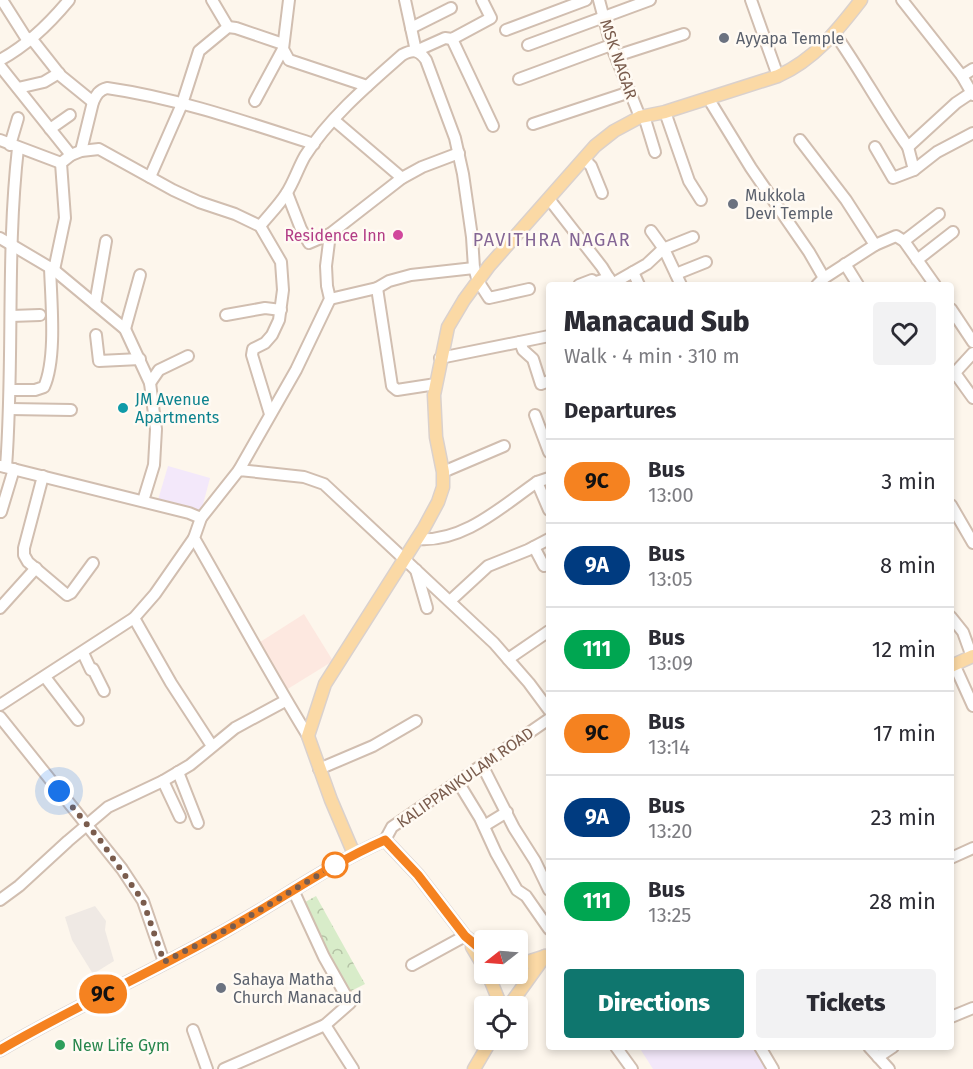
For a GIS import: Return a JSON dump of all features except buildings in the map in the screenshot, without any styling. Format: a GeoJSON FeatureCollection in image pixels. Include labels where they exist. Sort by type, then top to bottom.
{"type":"FeatureCollection","features":[{"type":"Feature","properties":{"kind":"main road"},"geometry":{"type":"LineString","coordinates":[[354,854],[308,736],[326,684],[438,502],[443,471],[435,419],[436,384],[440,358],[448,327],[476,275],[489,266],[595,146],[614,131],[642,117],[665,112],[778,76],[803,63],[835,34],[861,0]]}},
{"type":"Feature","properties":{"kind":"main road"},"geometry":{"type":"LineString","coordinates":[[954,665],[973,657]]}},
{"type":"Feature","properties":{"kind":"main road"},"geometry":{"type":"LineString","coordinates":[[0,1050],[47,1022],[230,928],[354,854],[385,840],[418,875],[474,951]]}},
{"type":"Feature","properties":{"kind":"main road"},"geometry":{"type":"LineString","coordinates":[[465,936],[474,944]]}},
{"type":"Feature","properties":{"kind":"main road"},"geometry":{"type":"LineString","coordinates":[[528,962],[546,955]]}},
{"type":"Feature","properties":{"kind":"main road"},"geometry":{"type":"LineString","coordinates":[[516,996],[546,956]]}},
{"type":"Feature","properties":{"kind":"main road"},"geometry":{"type":"LineString","coordinates":[[495,984],[505,998],[519,992]]}},
{"type":"Feature","properties":{"kind":"main road"},"geometry":{"type":"LineString","coordinates":[[519,992],[521,984]]}},
{"type":"Feature","properties":{"kind":"main road"},"geometry":{"type":"LineString","coordinates":[[474,1069],[485,1050]]}},
{"type":"Feature","properties":{"kind":"street"},"geometry":{"type":"LineString","coordinates":[[2,0],[30,40],[59,73],[93,102]]}},
{"type":"Feature","properties":{"kind":"street"},"geometry":{"type":"LineString","coordinates":[[0,60],[30,40],[69,0]]}},
{"type":"Feature","properties":{"kind":"street"},"geometry":{"type":"LineString","coordinates":[[212,0],[228,27]]}},
{"type":"Feature","properties":{"kind":"street"},"geometry":{"type":"LineString","coordinates":[[255,101],[283,47],[289,0]]}},
{"type":"Feature","properties":{"kind":"street"},"geometry":{"type":"LineString","coordinates":[[405,0],[416,51],[426,60],[459,153],[476,275],[489,298],[529,289]]}},
{"type":"Feature","properties":{"kind":"street"},"geometry":{"type":"LineString","coordinates":[[260,226],[287,193],[304,158],[314,144],[367,86],[409,51],[416,51],[445,38],[452,39],[491,18],[482,0]]}},
{"type":"Feature","properties":{"kind":"street"},"geometry":{"type":"LineString","coordinates":[[506,30],[586,0]]}},
{"type":"Feature","properties":{"kind":"street","name":"MSK NAGAR"},"geometry":{"type":"LineString","coordinates":[[599,0],[614,50],[655,152]]}},
{"type":"Feature","properties":{"kind":"street"},"geometry":{"type":"LineString","coordinates":[[528,45],[650,0]]}},
{"type":"Feature","properties":{"kind":"street"},"geometry":{"type":"LineString","coordinates":[[751,0],[778,76]]}},
{"type":"Feature","properties":{"kind":"street"},"geometry":{"type":"LineString","coordinates":[[902,0],[962,76],[972,94],[956,103],[908,147]]}},
{"type":"Feature","properties":{"kind":"street"},"geometry":{"type":"LineString","coordinates":[[411,28],[451,8]]}},
{"type":"Feature","properties":{"kind":"street"},"geometry":{"type":"LineString","coordinates":[[150,177],[182,104],[199,51],[228,27],[283,47],[289,60],[367,86]]}},
{"type":"Feature","properties":{"kind":"street"},"geometry":{"type":"LineString","coordinates":[[519,79],[614,50],[684,34]]}},
{"type":"Feature","properties":{"kind":"street"},"geometry":{"type":"LineString","coordinates":[[835,34],[908,147],[914,170]]}},
{"type":"Feature","properties":{"kind":"street"},"geometry":{"type":"LineString","coordinates":[[452,39],[493,126]]}},
{"type":"Feature","properties":{"kind":"street"},"geometry":{"type":"LineString","coordinates":[[0,66],[50,129],[76,153]]}},
{"type":"Feature","properties":{"kind":"street"},"geometry":{"type":"LineString","coordinates":[[962,76],[973,69]]}},
{"type":"Feature","properties":{"kind":"street"},"geometry":{"type":"LineString","coordinates":[[18,88],[44,82],[59,73]]}},
{"type":"Feature","properties":{"kind":"street"},"geometry":{"type":"LineString","coordinates":[[76,153],[96,94],[107,88],[144,93],[314,144]]}},
{"type":"Feature","properties":{"kind":"street"},"geometry":{"type":"LineString","coordinates":[[533,124],[630,92]]}},
{"type":"Feature","properties":{"kind":"street"},"geometry":{"type":"LineString","coordinates":[[708,98],[751,168],[809,252],[820,282],[875,245],[896,236],[904,242],[933,282]]}},
{"type":"Feature","properties":{"kind":"street"},"geometry":{"type":"LineString","coordinates":[[665,112],[689,181],[701,200]]}},
{"type":"Feature","properties":{"kind":"street"},"geometry":{"type":"LineString","coordinates":[[50,129],[70,115]]}},
{"type":"Feature","properties":{"kind":"street"},"geometry":{"type":"LineString","coordinates":[[1,512],[7,467],[11,390],[14,185],[9,144],[18,118]]}},
{"type":"Feature","properties":{"kind":"street"},"geometry":{"type":"LineString","coordinates":[[334,120],[402,178]]}},
{"type":"Feature","properties":{"kind":"street"},"geometry":{"type":"LineString","coordinates":[[875,147],[893,178],[914,170],[937,152],[973,133]]}},
{"type":"Feature","properties":{"kind":"street"},"geometry":{"type":"LineString","coordinates":[[800,140],[846,200],[875,245]]}},
{"type":"Feature","properties":{"kind":"street"},"geometry":{"type":"LineString","coordinates":[[9,144],[61,163]]}},
{"type":"Feature","properties":{"kind":"street"},"geometry":{"type":"LineString","coordinates":[[61,163],[76,153],[99,149],[173,190],[260,226],[281,262],[283,290],[279,320],[272,335],[265,343],[253,349],[252,355],[270,414]]}},
{"type":"Feature","properties":{"kind":"street"},"geometry":{"type":"LineString","coordinates":[[287,193],[301,230],[309,243],[330,234],[402,178],[422,167],[459,153]]}},
{"type":"Feature","properties":{"kind":"street"},"geometry":{"type":"LineString","coordinates":[[584,159],[591,166],[602,193]]}},
{"type":"Feature","properties":{"kind":"street"},"geometry":{"type":"LineString","coordinates":[[11,390],[35,390],[44,387],[48,378],[51,358],[52,268],[65,218],[61,163]]}},
{"type":"Feature","properties":{"kind":"street"},"geometry":{"type":"LineString","coordinates":[[549,199],[611,282],[647,264],[664,249],[693,237]]}},
{"type":"Feature","properties":{"kind":"street"},"geometry":{"type":"LineString","coordinates":[[904,242],[939,214]]}},
{"type":"Feature","properties":{"kind":"street"},"geometry":{"type":"LineString","coordinates":[[651,231],[664,249],[679,282]]}},
{"type":"Feature","properties":{"kind":"street"},"geometry":{"type":"LineString","coordinates":[[917,260],[953,232]]}},
{"type":"Feature","properties":{"kind":"street"},"geometry":{"type":"LineString","coordinates":[[0,705],[134,618],[155,594],[194,538],[201,518],[239,470],[296,370],[330,299],[326,266],[330,234]]}},
{"type":"Feature","properties":{"kind":"street"},"geometry":{"type":"LineString","coordinates":[[0,238],[52,268],[125,329],[150,383],[156,429],[154,465],[143,501]]}},
{"type":"Feature","properties":{"kind":"street"},"geometry":{"type":"LineString","coordinates":[[95,304],[106,241]]}},
{"type":"Feature","properties":{"kind":"street"},"geometry":{"type":"LineString","coordinates":[[675,274],[706,262]]}},
{"type":"Feature","properties":{"kind":"street"},"geometry":{"type":"LineString","coordinates":[[845,264],[856,282]]}},
{"type":"Feature","properties":{"kind":"street"},"geometry":{"type":"LineString","coordinates":[[633,272],[638,282]]}},
{"type":"Feature","properties":{"kind":"street"},"geometry":{"type":"LineString","coordinates":[[330,299],[377,288],[389,281],[411,274],[476,275]]}},
{"type":"Feature","properties":{"kind":"street"},"geometry":{"type":"LineString","coordinates":[[125,329],[140,275]]}},
{"type":"Feature","properties":{"kind":"street"},"geometry":{"type":"LineString","coordinates":[[377,288],[392,386],[397,390],[436,384]]}},
{"type":"Feature","properties":{"kind":"street"},"geometry":{"type":"LineString","coordinates":[[226,315],[265,308],[281,310]]}},
{"type":"Feature","properties":{"kind":"street"},"geometry":{"type":"LineString","coordinates":[[954,314],[973,342]]}},
{"type":"Feature","properties":{"kind":"street"},"geometry":{"type":"LineString","coordinates":[[11,316],[40,315]]}},
{"type":"Feature","properties":{"kind":"street"},"geometry":{"type":"LineString","coordinates":[[96,335],[99,361],[140,359]]}},
{"type":"Feature","properties":{"kind":"street"},"geometry":{"type":"LineString","coordinates":[[440,358],[546,337]]}},
{"type":"Feature","properties":{"kind":"street"},"geometry":{"type":"LineString","coordinates":[[520,342],[523,350],[533,359],[541,384],[546,382]]}},
{"type":"Feature","properties":{"kind":"street"},"geometry":{"type":"LineString","coordinates":[[954,374],[973,354]]}},
{"type":"Feature","properties":{"kind":"street"},"geometry":{"type":"LineString","coordinates":[[150,383],[159,370],[188,356]]}},
{"type":"Feature","properties":{"kind":"street"},"geometry":{"type":"LineString","coordinates":[[954,376],[973,398]]}},
{"type":"Feature","properties":{"kind":"street"},"geometry":{"type":"LineString","coordinates":[[10,409],[71,410]]}},
{"type":"Feature","properties":{"kind":"street"},"geometry":{"type":"LineString","coordinates":[[535,415],[546,444]]}},
{"type":"Feature","properties":{"kind":"street"},"geometry":{"type":"LineString","coordinates":[[443,471],[504,446]]}},
{"type":"Feature","properties":{"kind":"street"},"geometry":{"type":"LineString","coordinates":[[7,467],[201,518]]}},
{"type":"Feature","properties":{"kind":"street"},"geometry":{"type":"LineString","coordinates":[[239,470],[304,477],[324,484],[495,643],[546,706]]}},
{"type":"Feature","properties":{"kind":"street"},"geometry":{"type":"LineString","coordinates":[[43,476],[24,549],[28,562],[67,596],[71,594],[93,563]]}},
{"type":"Feature","properties":{"kind":"street"},"geometry":{"type":"LineString","coordinates":[[417,539],[433,540],[451,536],[470,527],[537,482],[546,479]]}},
{"type":"Feature","properties":{"kind":"street"},"geometry":{"type":"LineString","coordinates":[[537,482],[546,503]]}},
{"type":"Feature","properties":{"kind":"street"},"geometry":{"type":"LineString","coordinates":[[954,510],[973,543]]}},
{"type":"Feature","properties":{"kind":"street"},"geometry":{"type":"LineString","coordinates":[[194,538],[240,616],[285,701],[308,736]]}},
{"type":"Feature","properties":{"kind":"street"},"geometry":{"type":"LineString","coordinates":[[450,602],[488,566],[546,541]]}},
{"type":"Feature","properties":{"kind":"street"},"geometry":{"type":"LineString","coordinates":[[534,547],[544,566]]}},
{"type":"Feature","properties":{"kind":"street"},"geometry":{"type":"LineString","coordinates":[[0,608],[36,568]]}},
{"type":"Feature","properties":{"kind":"street"},"geometry":{"type":"LineString","coordinates":[[417,570],[427,608]]}},
{"type":"Feature","properties":{"kind":"street"},"geometry":{"type":"LineString","coordinates":[[134,618],[171,683],[212,746]]}},
{"type":"Feature","properties":{"kind":"street"},"geometry":{"type":"LineString","coordinates":[[954,621],[963,632],[973,657]]}},
{"type":"Feature","properties":{"kind":"street"},"geometry":{"type":"LineString","coordinates":[[508,659],[546,633]]}},
{"type":"Feature","properties":{"kind":"street"},"geometry":{"type":"LineString","coordinates":[[83,653],[104,691]]}},
{"type":"Feature","properties":{"kind":"street"},"geometry":{"type":"LineString","coordinates":[[954,667],[973,706]]}},
{"type":"Feature","properties":{"kind":"street"},"geometry":{"type":"LineString","coordinates":[[45,677],[78,720]]}},
{"type":"Feature","properties":{"kind":"street"},"geometry":{"type":"LineString","coordinates":[[0,900],[20,886],[108,807],[163,781],[190,765],[235,728],[285,701]]}},
{"type":"Feature","properties":{"kind":"street"},"geometry":{"type":"LineString","coordinates":[[319,769],[373,746],[416,721]]}},
{"type":"Feature","properties":{"kind":"street","name":"KALIPPANKULAM ROAD"},"geometry":{"type":"LineString","coordinates":[[385,840],[392,827],[546,721]]}},
{"type":"Feature","properties":{"kind":"street"},"geometry":{"type":"LineString","coordinates":[[2,723],[122,869],[143,901],[164,962]]}},
{"type":"Feature","properties":{"kind":"street"},"geometry":{"type":"LineString","coordinates":[[482,765],[546,884]]}},
{"type":"Feature","properties":{"kind":"street"},"geometry":{"type":"LineString","coordinates":[[178,772],[198,823]]}},
{"type":"Feature","properties":{"kind":"street"},"geometry":{"type":"LineString","coordinates":[[163,781],[180,818]]}},
{"type":"Feature","properties":{"kind":"street"},"geometry":{"type":"LineString","coordinates":[[458,782],[517,890],[526,896],[546,924]]}},
{"type":"Feature","properties":{"kind":"street"},"geometry":{"type":"LineString","coordinates":[[484,826],[507,812]]}},
{"type":"Feature","properties":{"kind":"street"},"geometry":{"type":"LineString","coordinates":[[954,857],[973,848]]}},
{"type":"Feature","properties":{"kind":"street"},"geometry":{"type":"LineString","coordinates":[[224,1069],[326,1025],[350,1003],[324,957],[293,890]]}},
{"type":"Feature","properties":{"kind":"street"},"geometry":{"type":"LineString","coordinates":[[412,965],[465,936]]}},
{"type":"Feature","properties":{"kind":"street"},"geometry":{"type":"LineString","coordinates":[[954,1016],[973,1008]]}},
{"type":"Feature","properties":{"kind":"street"},"geometry":{"type":"LineString","coordinates":[[326,1025],[352,1069]]}},
{"type":"Feature","properties":{"kind":"street"},"geometry":{"type":"LineString","coordinates":[[193,1030],[207,1069]]}},
{"type":"Feature","properties":{"kind":"street"},"geometry":{"type":"LineString","coordinates":[[618,1050],[632,1069]]}},
{"type":"Feature","properties":{"kind":"street"},"geometry":{"type":"LineString","coordinates":[[762,1050],[773,1069]]}},
{"type":"Feature","properties":{"kind":"street"},"geometry":{"type":"LineString","coordinates":[[872,1050],[889,1069]]}},
{"type":"Feature","properties":{"kind":"street"},"geometry":{"type":"LineString","coordinates":[[878,1057],[888,1050]]}},
{"type":"Feature","properties":{"kind":"shaded area"},"geometry":{"type":"Polygon","coordinates":[[[168,466],[210,478],[201,512],[158,500],[168,466]]]}},
{"type":"Feature","properties":{"kind":"shaded area"},"geometry":{"type":"Polygon","coordinates":[[[304,614],[333,661],[286,690],[257,644],[304,614]]]}},
{"type":"Feature","properties":{"kind":"shaded area"},"geometry":{"type":"Polygon","coordinates":[[[95,906],[106,921],[105,930],[114,961],[93,974],[72,940],[65,917],[95,906]]]}},
{"type":"Feature","properties":{"kind":"shaded area"},"geometry":{"type":"Polygon","coordinates":[[[641,1050],[760,1050],[771,1069],[653,1069],[641,1050]]]}},
{"type":"Feature","properties":{"kind":"green space"},"geometry":{"type":"Polygon","coordinates":[[[316,896],[365,984],[345,994],[298,906],[316,896]]]}},
{"type":"Feature","properties":{"kind":"bus line","name":"9C"},"geometry":{"type":"LineString","coordinates":[[0,1050],[47,1022],[230,928],[354,854],[385,840],[418,875],[465,936],[474,944]]}},
{"type":"Feature","properties":{"kind":"place","name":"Ayyapa Temple"},"geometry":{"type":"Point","coordinates":[724,38]}},
{"type":"Feature","properties":{"kind":"place","name":"Mukkola Devi Temple"},"geometry":{"type":"Point","coordinates":[733,204]}},
{"type":"Feature","properties":{"kind":"place","name":"Residence Inn"},"geometry":{"type":"Point","coordinates":[398,235]}},
{"type":"Feature","properties":{"kind":"place","name":"JM Avenue Apartments"},"geometry":{"type":"Point","coordinates":[123,408]}},
{"type":"Feature","properties":{"kind":"place","name":"Sahaya Matha Church Manacaud"},"geometry":{"type":"Point","coordinates":[221,988]}},
{"type":"Feature","properties":{"kind":"place","name":"New Life Gym"},"geometry":{"type":"Point","coordinates":[60,1045]}},
{"type":"Feature","properties":{"kind":"district","name":"PAVITHRA NAGAR"},"geometry":{"type":"Point","coordinates":[552,240]}},
{"type":"Feature","properties":{"kind":"route"},"geometry":{"type":"LineString","coordinates":[[59,791],[100,840],[143,901],[164,962],[230,928],[335,865]]}}]}
